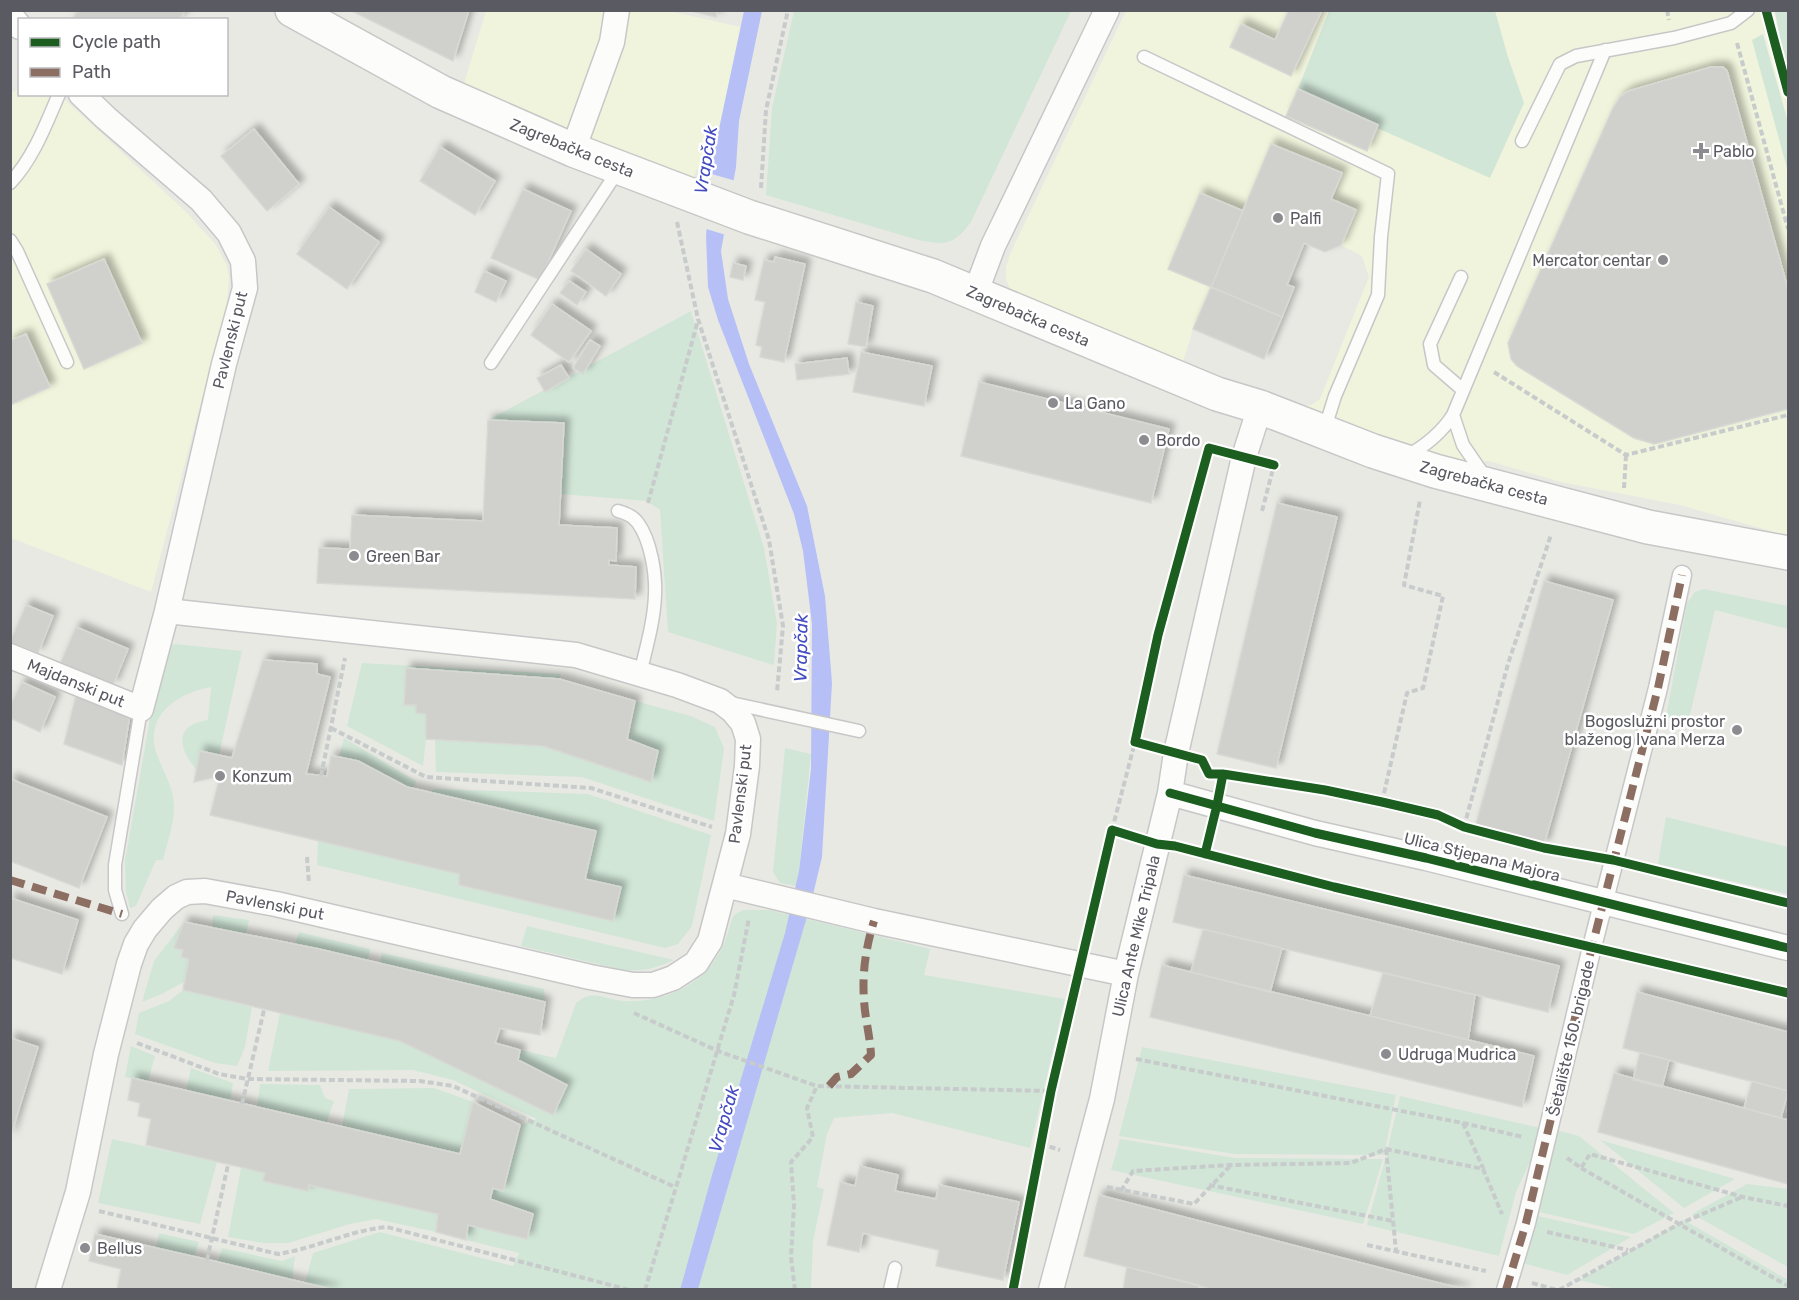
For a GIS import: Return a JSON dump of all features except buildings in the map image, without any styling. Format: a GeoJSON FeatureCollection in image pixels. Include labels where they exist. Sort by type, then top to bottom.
{"type":"FeatureCollection","features":[{"type":"Feature","properties":{"kind":"main road","name":"Zagrebačka cesta"},"geometry":{"type":"LineString","coordinates":[[292,10],[441,92],[619,168],[683,207],[754,208],[933,276],[1217,394],[1400,460],[1648,527],[1781,549]]}},
{"type":"Feature","properties":{"kind":"street"},"geometry":{"type":"LineString","coordinates":[[573,150],[612,42],[617,10]]}},
{"type":"Feature","properties":{"kind":"street"},"geometry":{"type":"LineString","coordinates":[[975,294],[993,246],[1107,10]]}},
{"type":"Feature","properties":{"kind":"street","name":"Pavlenski put"},"geometry":{"type":"LineString","coordinates":[[83,96],[201,200],[229,233],[243,261],[245,288],[224,364],[141,709]]}},
{"type":"Feature","properties":{"kind":"street","name":"Ulica Ante Mike Tripala"},"geometry":{"type":"LineString","coordinates":[[1051,1290],[1102,1099],[1126,974],[1170,793],[1176,753],[1241,469],[1260,408]]}},
{"type":"Feature","properties":{"kind":"street","name":"Šetalište 150. brigade"},"geometry":{"type":"LineString","coordinates":[[1507,1283],[1525,1226],[1546,1143],[1658,688],[1682,575]]}},
{"type":"Feature","properties":{"kind":"street","name":"Pavlenski put"},"geometry":{"type":"LineString","coordinates":[[48,1290],[78,1192],[105,1054],[129,964],[136,944],[145,929],[176,897],[188,892],[205,891],[276,904],[633,985],[653,985],[672,978],[696,963],[710,941],[738,834],[747,766],[748,739],[743,723],[734,711],[720,701],[677,685],[576,654],[166,611]]}},
{"type":"Feature","properties":{"kind":"street","name":"Majdanski put"},"geometry":{"type":"LineString","coordinates":[[10,656],[141,709]]}},
{"type":"Feature","properties":{"kind":"street","name":"Ulica Stjepana Majora"},"geometry":{"type":"LineString","coordinates":[[1170,793],[1315,833],[1426,858],[1788,948]]}},
{"type":"Feature","properties":{"kind":"street"},"geometry":{"type":"LineString","coordinates":[[724,885],[1126,974]]}},
{"type":"Feature","properties":{"kind":"lane"},"geometry":{"type":"LineString","coordinates":[[1522,141],[1560,64],[1576,56],[1674,38],[1731,22],[1748,10]]}},
{"type":"Feature","properties":{"kind":"lane"},"geometry":{"type":"LineString","coordinates":[[1400,460],[1432,439],[1453,415],[1605,50]]}},
{"type":"Feature","properties":{"kind":"lane"},"geometry":{"type":"LineString","coordinates":[[1144,57],[1388,174],[1381,237],[1378,296],[1335,396],[1324,432]]}},
{"type":"Feature","properties":{"kind":"lane"},"geometry":{"type":"LineString","coordinates":[[10,183],[17,176],[37,143],[58,96]]}},
{"type":"Feature","properties":{"kind":"lane"},"geometry":{"type":"LineString","coordinates":[[491,363],[619,168]]}},
{"type":"Feature","properties":{"kind":"lane"},"geometry":{"type":"LineString","coordinates":[[10,240],[67,362]]}},
{"type":"Feature","properties":{"kind":"lane"},"geometry":{"type":"LineString","coordinates":[[1461,277],[1430,344],[1434,365],[1463,390]]}},
{"type":"Feature","properties":{"kind":"lane"},"geometry":{"type":"LineString","coordinates":[[1453,415],[1463,445],[1477,468],[1492,486]]}},
{"type":"Feature","properties":{"kind":"lane"},"geometry":{"type":"LineString","coordinates":[[618,511],[629,514],[638,523],[647,542],[653,570],[656,593],[640,674]]}},
{"type":"Feature","properties":{"kind":"lane"},"geometry":{"type":"LineString","coordinates":[[720,701],[859,731]]}},
{"type":"Feature","properties":{"kind":"lane"},"geometry":{"type":"LineString","coordinates":[[122,915],[115,890],[115,865],[141,709]]}},
{"type":"Feature","properties":{"kind":"lane"},"geometry":{"type":"LineString","coordinates":[[890,1290],[895,1268]]}},
{"type":"Feature","properties":{"kind":"path"},"geometry":{"type":"LineString","coordinates":[[754,208],[766,110],[788,10]]}},
{"type":"Feature","properties":{"kind":"path"},"geometry":{"type":"LineString","coordinates":[[1731,22],[1788,229]]}},
{"type":"Feature","properties":{"kind":"path"},"geometry":{"type":"LineString","coordinates":[[683,207],[677,230],[698,318],[770,540],[776,573],[783,626],[774,712]]}},
{"type":"Feature","properties":{"kind":"path"},"geometry":{"type":"LineString","coordinates":[[638,523],[651,497],[698,318]]}},
{"type":"Feature","properties":{"kind":"path"},"geometry":{"type":"LineString","coordinates":[[1476,360],[1626,456],[1788,415]]}},
{"type":"Feature","properties":{"kind":"path"},"geometry":{"type":"LineString","coordinates":[[1624,490],[1626,456]]}},
{"type":"Feature","properties":{"kind":"path"},"geometry":{"type":"LineString","coordinates":[[1382,802],[1407,693],[1423,688],[1443,596],[1404,585],[1422,490]]}},
{"type":"Feature","properties":{"kind":"path"},"geometry":{"type":"LineString","coordinates":[[1464,827],[1508,664],[1551,535]]}},
{"type":"Feature","properties":{"kind":"path"},"geometry":{"type":"LineString","coordinates":[[321,776],[345,657]]}},
{"type":"Feature","properties":{"kind":"path"},"geometry":{"type":"LineString","coordinates":[[331,728],[426,777],[591,788],[718,830]]}},
{"type":"Feature","properties":{"kind":"path"},"geometry":{"type":"LineString","coordinates":[[1112,830],[1135,742]]}},
{"type":"Feature","properties":{"kind":"path"},"geometry":{"type":"LineString","coordinates":[[307,857],[309,891]]}},
{"type":"Feature","properties":{"kind":"path"},"geometry":{"type":"LineString","coordinates":[[645,1290],[734,995],[751,908]]}},
{"type":"Feature","properties":{"kind":"path"},"geometry":{"type":"LineString","coordinates":[[242,1104],[264,1010]]}},
{"type":"Feature","properties":{"kind":"path"},"geometry":{"type":"LineString","coordinates":[[630,1011],[718,1051],[817,1086],[1051,1091]]}},
{"type":"Feature","properties":{"kind":"path"},"geometry":{"type":"LineString","coordinates":[[128,1040],[219,1074],[248,1079],[420,1081],[453,1086],[675,1187]]}},
{"type":"Feature","properties":{"kind":"path"},"geometry":{"type":"LineString","coordinates":[[1136,1058],[1546,1143],[1581,1168],[1788,1286]]}},
{"type":"Feature","properties":{"kind":"path"},"geometry":{"type":"LineString","coordinates":[[795,1290],[791,1257],[794,1205],[790,1162],[813,1137],[807,1108],[817,1086]]}},
{"type":"Feature","properties":{"kind":"path"},"geometry":{"type":"LineString","coordinates":[[1463,1124],[1504,1219],[1628,1250]]}},
{"type":"Feature","properties":{"kind":"path"},"geometry":{"type":"LineString","coordinates":[[1121,1191],[1133,1171],[1231,1165],[1351,1163],[1386,1149],[1483,1168]]}},
{"type":"Feature","properties":{"kind":"path"},"geometry":{"type":"LineString","coordinates":[[1386,1149],[1396,1251]]}},
{"type":"Feature","properties":{"kind":"path"},"geometry":{"type":"LineString","coordinates":[[1581,1168],[1590,1154],[1743,1197],[1788,1206]]}},
{"type":"Feature","properties":{"kind":"path"},"geometry":{"type":"LineString","coordinates":[[207,1260],[228,1165]]}},
{"type":"Feature","properties":{"kind":"path"},"geometry":{"type":"LineString","coordinates":[[1103,1186],[1194,1204],[1209,1185],[1231,1165]]}},
{"type":"Feature","properties":{"kind":"path"},"geometry":{"type":"LineString","coordinates":[[1209,1185],[1393,1221]]}},
{"type":"Feature","properties":{"kind":"path"},"geometry":{"type":"LineString","coordinates":[[1367,1245],[1396,1251],[1507,1283],[1558,1290],[1679,1224],[1743,1197]]}},
{"type":"Feature","properties":{"kind":"path"},"geometry":{"type":"LineString","coordinates":[[93,1209],[278,1254],[303,1250],[372,1228],[387,1227],[630,1290]]}},
{"type":"Feature","properties":{"kind":"shaded area"},"geometry":{"type":"Polygon","coordinates":[[[486,11],[669,11],[741,27],[712,162],[696,170],[693,181],[463,87],[486,11]]]}},
{"type":"Feature","properties":{"kind":"shaded area"},"geometry":{"type":"Polygon","coordinates":[[[794,11],[1071,11],[971,222],[954,240],[936,243],[918,240],[766,195],[772,108],[794,11]]]}},
{"type":"Feature","properties":{"kind":"shaded area"},"geometry":{"type":"Polygon","coordinates":[[[1126,11],[1329,11],[1298,89],[1378,125],[1377,128],[1507,54],[1495,11],[1786,11],[1788,19],[1788,536],[1680,505],[1561,482],[1489,461],[1459,463],[1389,441],[1295,407],[1311,405],[1320,399],[1369,277],[1362,256],[1341,245],[1325,252],[1243,211],[1193,329],[1182,365],[1012,294],[1006,279],[1006,267],[1011,252],[1126,11]]]}},
{"type":"Feature","properties":{"kind":"shaded area"},"geometry":{"type":"Polygon","coordinates":[[[1329,11],[1495,11],[1524,103],[1490,178],[1377,128],[1378,125],[1298,89],[1329,11]]]}},
{"type":"Feature","properties":{"kind":"shaded area"},"geometry":{"type":"Polygon","coordinates":[[[1775,12],[1787,12],[1788,78],[1775,12]]]}},
{"type":"Feature","properties":{"kind":"shaded area"},"geometry":{"type":"Polygon","coordinates":[[[1763,34],[1788,122],[1788,172],[1752,40],[1763,34]]]}},
{"type":"Feature","properties":{"kind":"shaded area"},"geometry":{"type":"Polygon","coordinates":[[[18,89],[18,96],[61,96],[185,211],[216,245],[227,266],[229,277],[227,303],[151,592],[11,538],[10,93],[18,89]]]}},
{"type":"Feature","properties":{"kind":"shaded area"},"geometry":{"type":"Polygon","coordinates":[[[691,311],[764,548],[777,623],[774,665],[668,632],[660,510],[647,501],[561,494],[564,423],[488,420],[691,311]]]}},
{"type":"Feature","properties":{"kind":"shaded area"},"geometry":{"type":"Polygon","coordinates":[[[1704,589],[1788,606],[1788,629],[1715,610],[1688,723],[1666,717],[1687,603],[1695,592],[1704,589]]]}},
{"type":"Feature","properties":{"kind":"shaded area"},"geometry":{"type":"Polygon","coordinates":[[[175,644],[242,651],[219,755],[200,751],[196,769],[186,753],[182,738],[189,727],[208,720],[211,687],[187,694],[177,700],[167,707],[155,726],[156,752],[172,791],[173,818],[163,860],[156,860],[136,906],[130,908],[126,892],[125,861],[157,679],[169,646],[175,644]]]}},
{"type":"Feature","properties":{"kind":"shaded area"},"geometry":{"type":"Polygon","coordinates":[[[362,663],[561,674],[559,679],[406,668],[404,705],[416,705],[416,713],[426,714],[423,766],[347,726],[362,663]]]}},
{"type":"Feature","properties":{"kind":"shaded area"},"geometry":{"type":"Polygon","coordinates":[[[635,701],[691,716],[715,727],[724,748],[714,821],[582,777],[436,772],[435,740],[543,746],[651,782],[658,751],[627,739],[635,701]]]}},
{"type":"Feature","properties":{"kind":"shaded area"},"geometry":{"type":"Polygon","coordinates":[[[344,738],[416,781],[414,788],[407,787],[358,761],[339,757],[344,738]]]}},
{"type":"Feature","properties":{"kind":"shaded area"},"geometry":{"type":"Polygon","coordinates":[[[785,748],[811,754],[796,886],[780,883],[773,872],[785,748]]]}},
{"type":"Feature","properties":{"kind":"shaded area"},"geometry":{"type":"Polygon","coordinates":[[[436,789],[588,794],[711,835],[692,926],[678,944],[665,948],[317,865],[318,840],[459,874],[459,885],[620,887],[585,879],[596,831],[429,792],[436,789]]]}},
{"type":"Feature","properties":{"kind":"shaded area"},"geometry":{"type":"Polygon","coordinates":[[[1666,817],[1788,847],[1788,894],[1658,864],[1666,817]]]}},
{"type":"Feature","properties":{"kind":"shaded area"},"geometry":{"type":"Polygon","coordinates":[[[743,910],[770,910],[930,949],[924,975],[1065,999],[1030,1148],[892,1113],[834,1118],[827,1134],[817,1187],[824,1189],[813,1241],[811,1289],[334,1290],[305,1283],[313,1253],[380,1232],[513,1266],[519,1253],[466,1240],[468,1225],[527,1239],[533,1214],[490,1199],[493,1188],[503,1191],[520,1125],[537,1119],[453,1080],[413,1070],[268,1071],[280,1013],[400,1041],[553,1115],[566,1085],[518,1060],[520,1050],[556,1058],[576,1003],[588,996],[624,1001],[655,999],[682,989],[695,981],[715,959],[725,942],[734,915],[743,910]]]}},
{"type":"Feature","properties":{"kind":"shaded area"},"geometry":{"type":"Polygon","coordinates":[[[213,915],[249,920],[246,935],[212,928],[213,915]]]}},
{"type":"Feature","properties":{"kind":"shaded area"},"geometry":{"type":"Polygon","coordinates":[[[184,922],[175,948],[183,950],[181,957],[189,959],[184,982],[142,1002],[154,961],[184,922]]]}},
{"type":"Feature","properties":{"kind":"shaded area"},"geometry":{"type":"Polygon","coordinates":[[[527,926],[674,960],[649,969],[623,970],[521,946],[527,926]]]}},
{"type":"Feature","properties":{"kind":"shaded area"},"geometry":{"type":"Polygon","coordinates":[[[299,932],[370,949],[368,960],[295,944],[299,932]]]}},
{"type":"Feature","properties":{"kind":"shaded area"},"geometry":{"type":"Polygon","coordinates":[[[382,953],[544,989],[545,1002],[380,963],[382,953]]]}},
{"type":"Feature","properties":{"kind":"shaded area"},"geometry":{"type":"Polygon","coordinates":[[[183,990],[252,1007],[245,1047],[237,1066],[215,1063],[135,1034],[139,1013],[169,1001],[183,990]]]}},
{"type":"Feature","properties":{"kind":"shaded area"},"geometry":{"type":"Polygon","coordinates":[[[131,1046],[155,1056],[148,1082],[125,1077],[131,1046]]]}},
{"type":"Feature","properties":{"kind":"shaded area"},"geometry":{"type":"Polygon","coordinates":[[[1142,1047],[1396,1095],[1384,1155],[1235,1154],[1119,1136],[1142,1047]]]}},
{"type":"Feature","properties":{"kind":"shaded area"},"geometry":{"type":"Polygon","coordinates":[[[191,1068],[233,1083],[230,1101],[186,1091],[191,1068]]]}},
{"type":"Feature","properties":{"kind":"shaded area"},"geometry":{"type":"Polygon","coordinates":[[[260,1084],[320,1085],[325,1098],[334,1101],[326,1124],[257,1107],[260,1084]]]}},
{"type":"Feature","properties":{"kind":"shaded area"},"geometry":{"type":"Polygon","coordinates":[[[434,1088],[473,1102],[460,1154],[342,1127],[349,1089],[434,1088]]]}},
{"type":"Feature","properties":{"kind":"shaded area"},"geometry":{"type":"Polygon","coordinates":[[[1400,1096],[1545,1129],[1516,1192],[1499,1256],[1367,1225],[1400,1096]]]}},
{"type":"Feature","properties":{"kind":"shaded area"},"geometry":{"type":"Polygon","coordinates":[[[1556,1130],[1579,1136],[1674,1213],[1634,1234],[1526,1209],[1556,1130]]]}},
{"type":"Feature","properties":{"kind":"shaded area"},"geometry":{"type":"Polygon","coordinates":[[[112,1139],[217,1162],[200,1224],[98,1203],[112,1139]]]}},
{"type":"Feature","properties":{"kind":"shaded area"},"geometry":{"type":"Polygon","coordinates":[[[1120,1139],[1235,1158],[1383,1159],[1363,1224],[1111,1170],[1120,1139]]]}},
{"type":"Feature","properties":{"kind":"shaded area"},"geometry":{"type":"Polygon","coordinates":[[[1600,1140],[1735,1179],[1684,1208],[1600,1140]]]}},
{"type":"Feature","properties":{"kind":"shaded area"},"geometry":{"type":"Polygon","coordinates":[[[241,1168],[265,1173],[308,1191],[309,1185],[438,1214],[436,1232],[376,1219],[350,1224],[288,1243],[263,1243],[228,1237],[241,1168]]]}},
{"type":"Feature","properties":{"kind":"shaded area"},"geometry":{"type":"Polygon","coordinates":[[[1747,1184],[1788,1189],[1788,1267],[1692,1214],[1747,1184]]]}},
{"type":"Feature","properties":{"kind":"shaded area"},"geometry":{"type":"Polygon","coordinates":[[[1525,1213],[1631,1237],[1567,1275],[1515,1261],[1525,1213]]]}},
{"type":"Feature","properties":{"kind":"shaded area"},"geometry":{"type":"Polygon","coordinates":[[[1684,1220],[1788,1280],[1788,1289],[1616,1289],[1579,1280],[1684,1220]]]}},
{"type":"Feature","properties":{"kind":"shaded area"},"geometry":{"type":"Polygon","coordinates":[[[159,1233],[199,1242],[194,1257],[156,1248],[159,1233]]]}},
{"type":"Feature","properties":{"kind":"shaded area"},"geometry":{"type":"Polygon","coordinates":[[[222,1248],[282,1261],[295,1256],[292,1280],[218,1262],[222,1248]]]}},
{"type":"Feature","properties":{"kind":"water"},"geometry":{"type":"Polygon","coordinates":[[[744,11],[762,11],[739,121],[736,167],[721,251],[728,299],[749,364],[807,506],[825,596],[832,683],[822,857],[811,903],[698,1289],[680,1290],[785,933],[799,871],[811,769],[812,624],[803,551],[794,514],[718,320],[708,287],[706,236],[712,162],[744,11]]]}},
{"type":"Feature","properties":{"kind":"pier"},"geometry":{"type":"Polygon","coordinates":[[[708,173],[736,181],[726,235],[703,228],[708,173]]]}},
{"type":"Feature","properties":{"kind":"marked path"},"geometry":{"type":"LineString","coordinates":[[1506,1290],[1526,1223],[1592,947],[1658,688],[1682,575]]}},
{"type":"Feature","properties":{"kind":"marked path"},"geometry":{"type":"LineString","coordinates":[[10,880],[122,914]]}},
{"type":"Feature","properties":{"kind":"marked path"},"geometry":{"type":"LineString","coordinates":[[829,1086],[837,1077],[851,1074],[871,1055],[865,1007],[864,970],[874,921]]}},
{"type":"Feature","properties":{"kind":"cycle path"},"geometry":{"type":"LineString","coordinates":[[1766,10],[1788,92]]}},
{"type":"Feature","properties":{"kind":"cycle path"},"geometry":{"type":"LineString","coordinates":[[1274,465],[1209,448],[1158,635],[1135,742],[1202,760],[1209,774],[1223,774],[1325,790],[1382,802],[1438,815],[1464,827],[1544,848],[1613,860],[1788,903]]}},
{"type":"Feature","properties":{"kind":"cycle path"},"geometry":{"type":"LineString","coordinates":[[1205,854],[1223,774]]}},
{"type":"Feature","properties":{"kind":"cycle path"},"geometry":{"type":"LineString","coordinates":[[1170,793],[1315,833],[1426,858],[1788,948]]}},
{"type":"Feature","properties":{"kind":"cycle path"},"geometry":{"type":"LineString","coordinates":[[1013,1290],[1051,1091],[1112,830],[1157,844],[1175,846],[1334,887],[1788,993]]}},
{"type":"Feature","properties":{"kind":"place","name":"Pablo"},"geometry":{"type":"Point","coordinates":[1701,151]}},
{"type":"Feature","properties":{"kind":"place","name":"Palfi"},"geometry":{"type":"Point","coordinates":[1278,218]}},
{"type":"Feature","properties":{"kind":"place","name":"Mercator centar"},"geometry":{"type":"Point","coordinates":[1663,260]}},
{"type":"Feature","properties":{"kind":"place","name":"La Gano"},"geometry":{"type":"Point","coordinates":[1053,403]}},
{"type":"Feature","properties":{"kind":"place","name":"Bordo"},"geometry":{"type":"Point","coordinates":[1144,440]}},
{"type":"Feature","properties":{"kind":"place","name":"Green Bar"},"geometry":{"type":"Point","coordinates":[354,556]}},
{"type":"Feature","properties":{"kind":"place","name":"Bogoslužni prostor blaženog Ivana Merza"},"geometry":{"type":"Point","coordinates":[1737,730]}},
{"type":"Feature","properties":{"kind":"place","name":"Konzum"},"geometry":{"type":"Point","coordinates":[220,776]}},
{"type":"Feature","properties":{"kind":"place","name":"Udruga Mudrica"},"geometry":{"type":"Point","coordinates":[1386,1054]}},
{"type":"Feature","properties":{"kind":"place","name":"Bellus"},"geometry":{"type":"Point","coordinates":[85,1248]}},
{"type":"Feature","properties":{"kind":"water label","name":"Vrapčak"},"geometry":{"type":"Point","coordinates":[706,160]}},
{"type":"Feature","properties":{"kind":"water label","name":"Vrapčak"},"geometry":{"type":"Point","coordinates":[801,648]}},
{"type":"Feature","properties":{"kind":"water label","name":"Vrapčak"},"geometry":{"type":"Point","coordinates":[724,1119]}}]}
